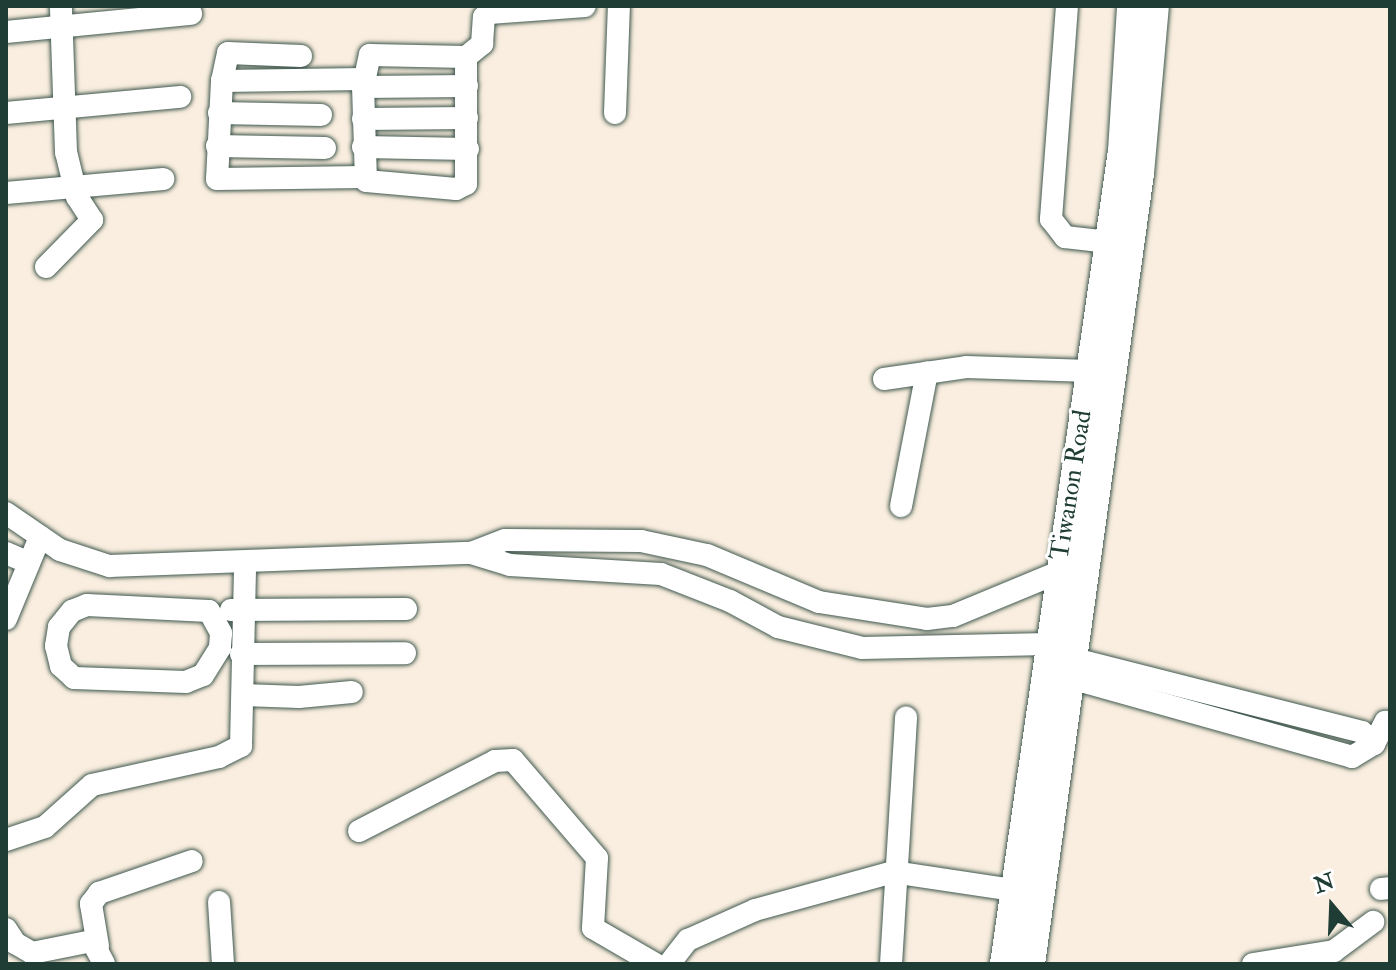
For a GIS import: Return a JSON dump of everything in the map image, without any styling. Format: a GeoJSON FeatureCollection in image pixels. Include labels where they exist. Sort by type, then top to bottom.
{"type":"FeatureCollection","features":[{"type":"Feature","properties":{"kind":"main road","name":"Tiwanon Road"},"geometry":{"type":"LineString","coordinates":[[1029,963],[1014,890],[1122,151],[1131,6]]}},
{"type":"Feature","properties":{"kind":"main road","name":"Tiwanon Road"},"geometry":{"type":"LineString","coordinates":[[1029,963],[1140,173],[1155,6]]}},
{"type":"Feature","properties":{"kind":"street"},"geometry":{"type":"LineString","coordinates":[[364,177],[364,83],[370,55],[466,57],[482,44],[484,17],[490,13],[585,6]]}},
{"type":"Feature","properties":{"kind":"street"},"geometry":{"type":"LineString","coordinates":[[615,113],[619,6]]}},
{"type":"Feature","properties":{"kind":"street"},"geometry":{"type":"LineString","coordinates":[[1067,6],[1051,219],[1065,237],[1109,242]]}},
{"type":"Feature","properties":{"kind":"street"},"geometry":{"type":"LineString","coordinates":[[6,32],[60,16],[191,14]]}},
{"type":"Feature","properties":{"kind":"street"},"geometry":{"type":"LineString","coordinates":[[46,267],[92,226],[73,186],[64,107],[60,16]]}},
{"type":"Feature","properties":{"kind":"street"},"geometry":{"type":"LineString","coordinates":[[301,56],[228,53],[222,81],[217,146],[216,174],[222,182],[364,177],[376,184],[456,189],[466,184],[466,57]]}},
{"type":"Feature","properties":{"kind":"street"},"geometry":{"type":"LineString","coordinates":[[222,81],[467,86]]}},
{"type":"Feature","properties":{"kind":"street"},"geometry":{"type":"LineString","coordinates":[[6,113],[180,97]]}},
{"type":"Feature","properties":{"kind":"street"},"geometry":{"type":"LineString","coordinates":[[219,113],[321,115]]}},
{"type":"Feature","properties":{"kind":"street"},"geometry":{"type":"LineString","coordinates":[[363,119],[467,118]]}},
{"type":"Feature","properties":{"kind":"street"},"geometry":{"type":"LineString","coordinates":[[217,146],[325,148]]}},
{"type":"Feature","properties":{"kind":"street"},"geometry":{"type":"LineString","coordinates":[[363,147],[468,149]]}},
{"type":"Feature","properties":{"kind":"street"},"geometry":{"type":"LineString","coordinates":[[6,193],[163,179]]}},
{"type":"Feature","properties":{"kind":"street"},"geometry":{"type":"LineString","coordinates":[[884,379],[966,367],[1090,371]]}},
{"type":"Feature","properties":{"kind":"street"},"geometry":{"type":"LineString","coordinates":[[901,506],[927,372]]}},
{"type":"Feature","properties":{"kind":"street"},"geometry":{"type":"LineString","coordinates":[[6,513],[40,537],[88,563],[109,566],[245,564],[471,553],[505,540],[668,544],[707,555],[819,602],[927,619],[953,616],[1059,572]]}},
{"type":"Feature","properties":{"kind":"street"},"geometry":{"type":"LineString","coordinates":[[6,619],[40,537]]}},
{"type":"Feature","properties":{"kind":"street"},"geometry":{"type":"LineString","coordinates":[[6,553],[29,563]]}},
{"type":"Feature","properties":{"kind":"street"},"geometry":{"type":"LineString","coordinates":[[471,553],[510,565],[661,574],[812,638],[862,648],[1048,644]]}},
{"type":"Feature","properties":{"kind":"street"},"geometry":{"type":"LineString","coordinates":[[6,840],[45,827],[92,785],[234,752],[243,735],[243,695],[235,640],[244,609],[245,564]]}},
{"type":"Feature","properties":{"kind":"street"},"geometry":{"type":"LineString","coordinates":[[235,640],[214,663],[186,682],[92,682],[74,678],[61,666],[56,646],[59,627],[72,611],[87,605],[209,611],[406,609]]}},
{"type":"Feature","properties":{"kind":"street"},"geometry":{"type":"LineString","coordinates":[[209,611],[235,640],[405,653]]}},
{"type":"Feature","properties":{"kind":"street"},"geometry":{"type":"LineString","coordinates":[[924,647],[927,619]]}},
{"type":"Feature","properties":{"kind":"street"},"geometry":{"type":"LineString","coordinates":[[1072,668],[1362,732],[1374,744],[1385,722]]}},
{"type":"Feature","properties":{"kind":"street"},"geometry":{"type":"LineString","coordinates":[[243,695],[299,697],[352,692]]}},
{"type":"Feature","properties":{"kind":"street"},"geometry":{"type":"LineString","coordinates":[[891,964],[893,872],[906,717]]}},
{"type":"Feature","properties":{"kind":"street"},"geometry":{"type":"LineString","coordinates":[[359,831],[495,761],[513,760],[597,858],[593,928],[655,964]]}},
{"type":"Feature","properties":{"kind":"street"},"geometry":{"type":"LineString","coordinates":[[6,929],[15,943],[33,959],[97,935],[99,893],[192,861]]}},
{"type":"Feature","properties":{"kind":"street"},"geometry":{"type":"LineString","coordinates":[[669,964],[688,940],[755,910],[893,872],[1014,890]]}},
{"type":"Feature","properties":{"kind":"street"},"geometry":{"type":"LineString","coordinates":[[219,902],[223,964]]}},
{"type":"Feature","properties":{"kind":"street"},"geometry":{"type":"LineString","coordinates":[[1253,964],[1334,951],[1373,922]]}}]}
